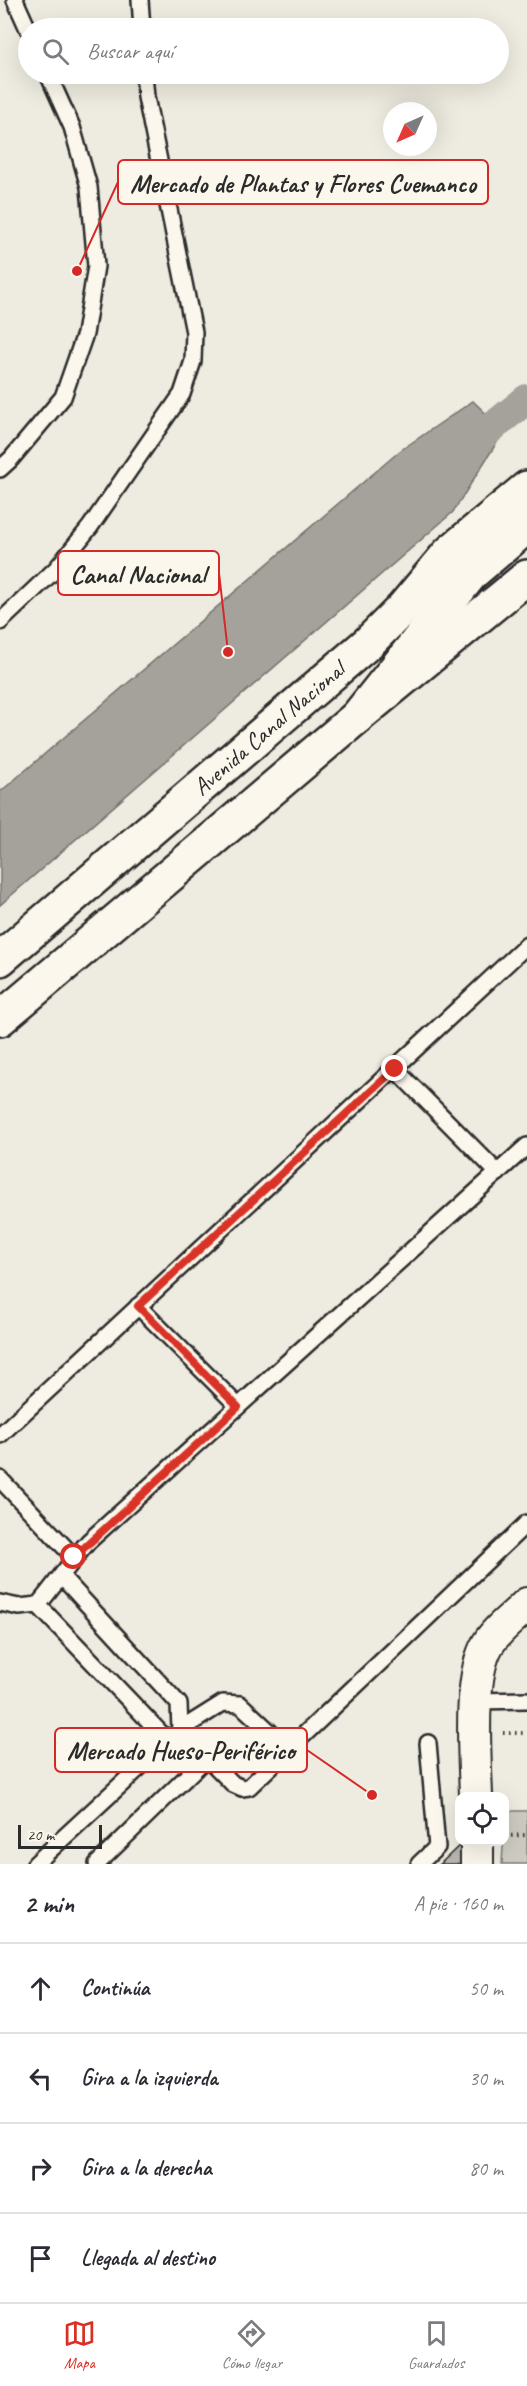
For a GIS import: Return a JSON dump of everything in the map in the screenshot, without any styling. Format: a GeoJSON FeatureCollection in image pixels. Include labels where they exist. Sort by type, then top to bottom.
{"type":"FeatureCollection","features":[{"type":"Feature","properties":{"kind":"main road","name":"Avenida Canal Nacional"},"geometry":{"type":"LineString","coordinates":[[0,959],[368,643],[402,609],[449,553],[527,488]]}},
{"type":"Feature","properties":{"kind":"main road"},"geometry":{"type":"LineString","coordinates":[[357,717],[472,573],[527,526]]}},
{"type":"Feature","properties":{"kind":"main road","name":"Avenida Canal Nacional"},"geometry":{"type":"LineString","coordinates":[[0,1019],[357,717],[527,577]]}},
{"type":"Feature","properties":{"kind":"street"},"geometry":{"type":"LineString","coordinates":[[476,1792],[474,1701],[483,1658],[487,1645],[496,1633],[524,1612]]}},
{"type":"Feature","properties":{"kind":"street"},"geometry":{"type":"LineString","coordinates":[[477,1846],[477,1864]]}},
{"type":"Feature","properties":{"kind":"lane"},"geometry":{"type":"LineString","coordinates":[[15,0],[23,18]]}},
{"type":"Feature","properties":{"kind":"lane"},"geometry":{"type":"LineString","coordinates":[[140,0],[141,18]]}},
{"type":"Feature","properties":{"kind":"lane"},"geometry":{"type":"LineString","coordinates":[[0,468],[11,459],[63,397],[85,334],[96,266],[89,187],[72,127],[53,84]]}},
{"type":"Feature","properties":{"kind":"lane"},"geometry":{"type":"LineString","coordinates":[[0,622],[57,568],[90,527],[182,394],[193,361],[194,332],[145,84]]}},
{"type":"Feature","properties":{"kind":"lane"},"geometry":{"type":"LineString","coordinates":[[0,1435],[527,945]]}},
{"type":"Feature","properties":{"kind":"lane"},"geometry":{"type":"LineString","coordinates":[[395,1069],[498,1173]]}},
{"type":"Feature","properties":{"kind":"lane"},"geometry":{"type":"LineString","coordinates":[[0,1603],[19,1607],[38,1605],[62,1577],[74,1557],[527,1146]]}},
{"type":"Feature","properties":{"kind":"lane"},"geometry":{"type":"LineString","coordinates":[[138,1306],[238,1407]]}},
{"type":"Feature","properties":{"kind":"lane"},"geometry":{"type":"LineString","coordinates":[[0,1479],[74,1557]]}},
{"type":"Feature","properties":{"kind":"lane"},"geometry":{"type":"LineString","coordinates":[[38,1605],[168,1741],[233,1784],[242,1788],[249,1787],[527,1523]]}},
{"type":"Feature","properties":{"kind":"lane"},"geometry":{"type":"LineString","coordinates":[[62,1577],[179,1704],[180,1730],[200,1763]]}},
{"type":"Feature","properties":{"kind":"lane"},"geometry":{"type":"LineString","coordinates":[[474,1701],[527,1700]]}},
{"type":"Feature","properties":{"kind":"lane"},"geometry":{"type":"LineString","coordinates":[[35,1864],[180,1730],[224,1703],[240,1704],[288,1749]]}},
{"type":"Feature","properties":{"kind":"lane"},"geometry":{"type":"LineString","coordinates":[[419,1864],[437,1847],[428,1743]]}},
{"type":"Feature","properties":{"kind":"lane"},"geometry":{"type":"LineString","coordinates":[[97,1864],[200,1763]]}},
{"type":"Feature","properties":{"kind":"path"},"geometry":{"type":"LineString","coordinates":[[509,1836],[527,1835]]}},
{"type":"Feature","properties":{"kind":"shaded area"},"geometry":{"type":"Polygon","coordinates":[[[473,401],[504,431],[453,512],[0,905],[0,792],[401,450],[473,401]]]}},
{"type":"Feature","properties":{"kind":"shaded area"},"geometry":{"type":"Polygon","coordinates":[[[509,1811],[527,1811],[527,1864],[502,1864],[503,1846],[509,1846],[509,1811]]]}},
{"type":"Feature","properties":{"kind":"building"},"geometry":{"type":"Polygon","coordinates":[[[459,1846],[461,1846],[462,1864],[440,1864],[459,1846]]]}},
{"type":"Feature","properties":{"kind":"waterway"},"geometry":{"type":"LineString","coordinates":[[464,450],[527,399]]}},
{"type":"Feature","properties":{"kind":"place","name":"Mercado de Plantas y Flores Cuemanco"},"geometry":{"type":"Point","coordinates":[77,271]}},
{"type":"Feature","properties":{"kind":"place","name":"Canal Nacional"},"geometry":{"type":"Point","coordinates":[228,652]}},
{"type":"Feature","properties":{"kind":"place","name":"Mercado Hueso-Periférico"},"geometry":{"type":"Point","coordinates":[372,1795]}},
{"type":"Feature","properties":{"kind":"route"},"geometry":{"type":"LineString","coordinates":[[74,1557],[238,1407],[138,1306],[395,1069]]}}]}
